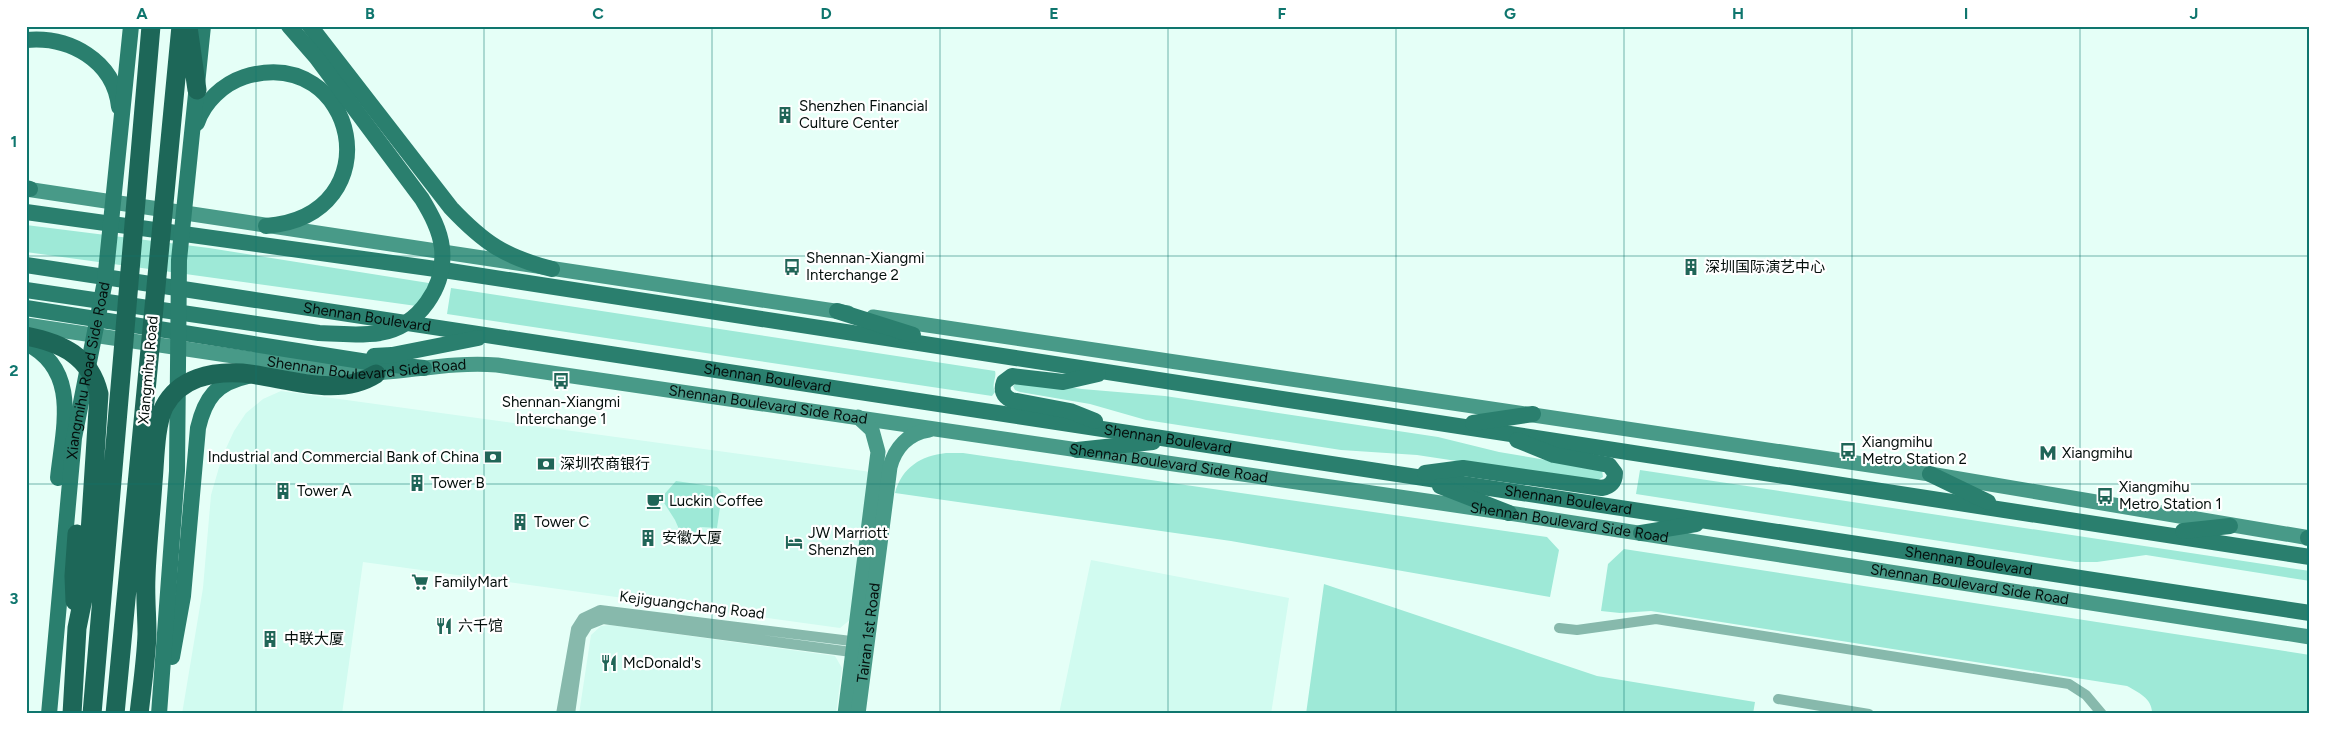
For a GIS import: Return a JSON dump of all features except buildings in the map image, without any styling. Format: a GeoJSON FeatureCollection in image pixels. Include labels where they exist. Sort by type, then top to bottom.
{"type":"FeatureCollection","features":[{"type":"Feature","properties":{"kind":"highway","name":"Xiangmihu Road"},"geometry":{"type":"LineString","coordinates":[[92,714],[151,26]]}},
{"type":"Feature","properties":{"kind":"highway","name":"Xiangmihu Road"},"geometry":{"type":"LineString","coordinates":[[115,714],[181,26]]}},
{"type":"Feature","properties":{"kind":"highway"},"geometry":{"type":"LineString","coordinates":[[188,26],[197,90]]}},
{"type":"Feature","properties":{"kind":"highway"},"geometry":{"type":"LineString","coordinates":[[26,336],[62,346],[79,357],[92,372],[99,394],[87,579],[77,628]]}},
{"type":"Feature","properties":{"kind":"highway"},"geometry":{"type":"LineString","coordinates":[[72,714],[77,628],[74,576],[88,368]]}},
{"type":"Feature","properties":{"kind":"highway"},"geometry":{"type":"LineString","coordinates":[[147,634],[146,578],[159,422],[164,408],[185,383],[205,375],[222,373],[256,374],[339,386],[364,382],[376,374]]}},
{"type":"Feature","properties":{"kind":"highway"},"geometry":{"type":"LineString","coordinates":[[139,714],[147,634],[157,579],[166,458],[178,377]]}},
{"type":"Feature","properties":{"kind":"main road","name":"Xiangmihu Road Side Road"},"geometry":{"type":"LineString","coordinates":[[49,714],[74,438],[106,272],[131,26]]}},
{"type":"Feature","properties":{"kind":"main road"},"geometry":{"type":"LineString","coordinates":[[159,714],[177,471],[179,260],[203,26]]}},
{"type":"Feature","properties":{"kind":"main road"},"geometry":{"type":"LineString","coordinates":[[26,290],[319,333],[354,336],[382,333],[397,327],[414,318],[426,306],[439,278],[442,262],[440,241],[433,217],[422,199],[316,57],[290,26]]}},
{"type":"Feature","properties":{"kind":"main road"},"geometry":{"type":"LineString","coordinates":[[310,26],[450,208],[487,242],[504,254],[552,268]]}},
{"type":"Feature","properties":{"kind":"main road"},"geometry":{"type":"LineString","coordinates":[[26,40],[56,40],[89,54],[103,68],[112,83],[118,103],[121,125]]}},
{"type":"Feature","properties":{"kind":"main road"},"geometry":{"type":"LineString","coordinates":[[193,134],[198,119],[214,96],[238,79],[253,74],[284,74],[302,79],[317,87],[338,110],[345,125],[348,152],[343,173],[333,193],[310,214],[297,221],[266,226]]}},
{"type":"Feature","properties":{"kind":"main road"},"geometry":{"type":"LineString","coordinates":[[27,189],[1930,474],[2309,538]]}},
{"type":"Feature","properties":{"kind":"main road"},"geometry":{"type":"LineString","coordinates":[[26,212],[450,271],[2310,557]]}},
{"type":"Feature","properties":{"kind":"main road","name":"Shennan Boulevard"},"geometry":{"type":"LineString","coordinates":[[26,265],[2310,612]]}},
{"type":"Feature","properties":{"kind":"main road"},"geometry":{"type":"LineString","coordinates":[[26,308],[394,366],[424,368]]}},
{"type":"Feature","properties":{"kind":"main road"},"geometry":{"type":"LineString","coordinates":[[837,311],[965,351]]}},
{"type":"Feature","properties":{"kind":"main road","name":"Shennan Boulevard Side Road"},"geometry":{"type":"LineString","coordinates":[[26,325],[328,372],[376,374],[473,363],[497,364],[1509,513],[2310,636]]}},
{"type":"Feature","properties":{"kind":"main road"},"geometry":{"type":"LineString","coordinates":[[329,355],[351,357],[392,355],[472,339],[511,339]]}},
{"type":"Feature","properties":{"kind":"main road"},"geometry":{"type":"LineString","coordinates":[[26,343],[54,366],[65,392],[48,605],[48,642],[52,677]]}},
{"type":"Feature","properties":{"kind":"main road"},"geometry":{"type":"LineString","coordinates":[[1113,373],[1094,374],[1063,382],[1012,376],[1004,382],[1002,389],[1005,396],[1011,400],[1070,411],[1121,431]]}},
{"type":"Feature","properties":{"kind":"main road"},"geometry":{"type":"LineString","coordinates":[[162,690],[173,652],[180,614],[198,428],[202,412],[217,390],[227,382],[256,374]]}},
{"type":"Feature","properties":{"kind":"main road"},"geometry":{"type":"LineString","coordinates":[[1456,425],[1533,414]]}},
{"type":"Feature","properties":{"kind":"main road","name":"Tairan 1st Road"},"geometry":{"type":"LineString","coordinates":[[858,418],[872,430],[878,452],[860,648],[858,714]]}},
{"type":"Feature","properties":{"kind":"main road","name":"Tairan 1st Road"},"geometry":{"type":"LineString","coordinates":[[845,714],[860,648],[892,459],[907,439],[924,431],[936,429]]}},
{"type":"Feature","properties":{"kind":"main road"},"geometry":{"type":"LineString","coordinates":[[1413,476],[1463,468],[1602,488],[1609,486],[1614,481],[1615,473],[1609,465],[1554,455],[1490,430]]}},
{"type":"Feature","properties":{"kind":"main road"},"geometry":{"type":"LineString","coordinates":[[1077,450],[1177,440]]}},
{"type":"Feature","properties":{"kind":"main road"},"geometry":{"type":"LineString","coordinates":[[1930,474],[2006,510]]}},
{"type":"Feature","properties":{"kind":"main road"},"geometry":{"type":"LineString","coordinates":[[1413,476],[1509,513]]}},
{"type":"Feature","properties":{"kind":"main road"},"geometry":{"type":"LineString","coordinates":[[1641,533],[1710,521]]}},
{"type":"Feature","properties":{"kind":"main road"},"geometry":{"type":"LineString","coordinates":[[2161,534],[2230,526]]}},
{"type":"Feature","properties":{"kind":"street","name":"Kejiguangchang Road"},"geometry":{"type":"LineString","coordinates":[[561,714],[571,646],[576,629],[583,618],[600,610],[860,648]]}},
{"type":"Feature","properties":{"kind":"street"},"geometry":{"type":"LineString","coordinates":[[1559,628],[1577,630],[1656,619],[2069,684],[2086,695],[2102,714]]}},
{"type":"Feature","properties":{"kind":"street","name":"Kejiguangchang Road"},"geometry":{"type":"LineString","coordinates":[[570,714],[581,636],[588,625],[597,620],[618,620],[860,648]]}},
{"type":"Feature","properties":{"kind":"street"},"geometry":{"type":"LineString","coordinates":[[1778,699],[1868,714]]}},
{"type":"Feature","properties":{"kind":"shaded area"},"geometry":{"type":"Polygon","coordinates":[[[281,391],[871,472],[851,619],[840,628],[363,562],[342,714],[182,714],[203,588],[211,495],[222,457],[234,431],[246,413],[263,399],[281,391]]]}},
{"type":"Feature","properties":{"kind":"shaded area"},"geometry":{"type":"Polygon","coordinates":[[[1091,560],[1289,598],[1271,714],[1059,714],[1091,560]]]}},
{"type":"Feature","properties":{"kind":"shaded area"},"geometry":{"type":"Polygon","coordinates":[[[610,625],[835,656],[842,668],[836,714],[579,714],[591,635],[601,626],[610,625]]]}},
{"type":"Feature","properties":{"kind":"green space"},"geometry":{"type":"Polygon","coordinates":[[[26,225],[209,248],[435,284],[431,308],[26,252],[26,225]]]}},
{"type":"Feature","properties":{"kind":"green space"},"geometry":{"type":"Polygon","coordinates":[[[451,288],[995,371],[995,392],[992,396],[447,314],[451,288]]]}},
{"type":"Feature","properties":{"kind":"green space"},"geometry":{"type":"Polygon","coordinates":[[[1022,380],[1082,389],[1165,396],[1438,437],[1499,452],[1599,469],[1602,470],[1603,477],[1595,482],[1417,455],[1341,450],[1146,420],[1090,404],[1015,390],[1013,386],[1022,380]]]}},
{"type":"Feature","properties":{"kind":"green space"},"geometry":{"type":"Polygon","coordinates":[[[946,453],[963,453],[1547,537],[1559,550],[1550,597],[1231,541],[895,493],[902,476],[914,464],[928,457],[946,453]]]}},
{"type":"Feature","properties":{"kind":"green space"},"geometry":{"type":"Polygon","coordinates":[[[1640,470],[2310,571],[2310,581],[2146,555],[2097,562],[2076,562],[1636,494],[1640,470]]]}},
{"type":"Feature","properties":{"kind":"green space"},"geometry":{"type":"Polygon","coordinates":[[[676,481],[717,487],[722,493],[717,528],[700,527],[686,545],[675,520],[661,498],[676,481]]]}},
{"type":"Feature","properties":{"kind":"green space"},"geometry":{"type":"Polygon","coordinates":[[[1624,549],[2310,655],[2310,714],[2152,714],[2152,709],[2147,700],[2127,686],[1651,611],[1620,613],[1601,611],[1608,564],[1624,549]]]}},
{"type":"Feature","properties":{"kind":"green space"},"geometry":{"type":"Polygon","coordinates":[[[1324,584],[1597,676],[1755,702],[1753,714],[1306,714],[1324,584]]]}},
{"type":"Feature","properties":{"kind":"place","name":"Shenzhen Financial Culture Center"},"geometry":{"type":"Point","coordinates":[785,115]}},
{"type":"Feature","properties":{"kind":"place","name":"Shennan-Xiangmi Interchange 2"},"geometry":{"type":"Point","coordinates":[792,267]}},
{"type":"Feature","properties":{"kind":"place","name":"深圳国际演艺中心"},"geometry":{"type":"Point","coordinates":[1691,267]}},
{"type":"Feature","properties":{"kind":"place","name":"Shennan-Xiangmi Interchange 1"},"geometry":{"type":"Point","coordinates":[561,381]}},
{"type":"Feature","properties":{"kind":"place","name":"Xiangmihu Metro Station 2"},"geometry":{"type":"Point","coordinates":[1848,451]}},
{"type":"Feature","properties":{"kind":"place","name":"Xiangmihu"},"geometry":{"type":"Point","coordinates":[2048,453]}},
{"type":"Feature","properties":{"kind":"place","name":"Industrial and Commercial Bank of China"},"geometry":{"type":"Point","coordinates":[493,457]}},
{"type":"Feature","properties":{"kind":"place","name":"深圳农商银行"},"geometry":{"type":"Point","coordinates":[546,464]}},
{"type":"Feature","properties":{"kind":"place","name":"Tower B"},"geometry":{"type":"Point","coordinates":[417,483]}},
{"type":"Feature","properties":{"kind":"place","name":"Tower A"},"geometry":{"type":"Point","coordinates":[283,491]}},
{"type":"Feature","properties":{"kind":"place","name":"Xiangmihu Metro Station 1"},"geometry":{"type":"Point","coordinates":[2105,496]}},
{"type":"Feature","properties":{"kind":"place","name":"Luckin Coffee"},"geometry":{"type":"Point","coordinates":[655,501]}},
{"type":"Feature","properties":{"kind":"place","name":"Tower C"},"geometry":{"type":"Point","coordinates":[520,522]}},
{"type":"Feature","properties":{"kind":"place","name":"安徽大厦"},"geometry":{"type":"Point","coordinates":[648,538]}},
{"type":"Feature","properties":{"kind":"place","name":"JW Marriott Shenzhen"},"geometry":{"type":"Point","coordinates":[794,542]}},
{"type":"Feature","properties":{"kind":"place","name":"FamilyMart"},"geometry":{"type":"Point","coordinates":[420,582]}},
{"type":"Feature","properties":{"kind":"place","name":"六千馆"},"geometry":{"type":"Point","coordinates":[444,626]}},
{"type":"Feature","properties":{"kind":"place","name":"中联大厦"},"geometry":{"type":"Point","coordinates":[270,639]}},
{"type":"Feature","properties":{"kind":"place","name":"McDonald's"},"geometry":{"type":"Point","coordinates":[609,663]}}]}
